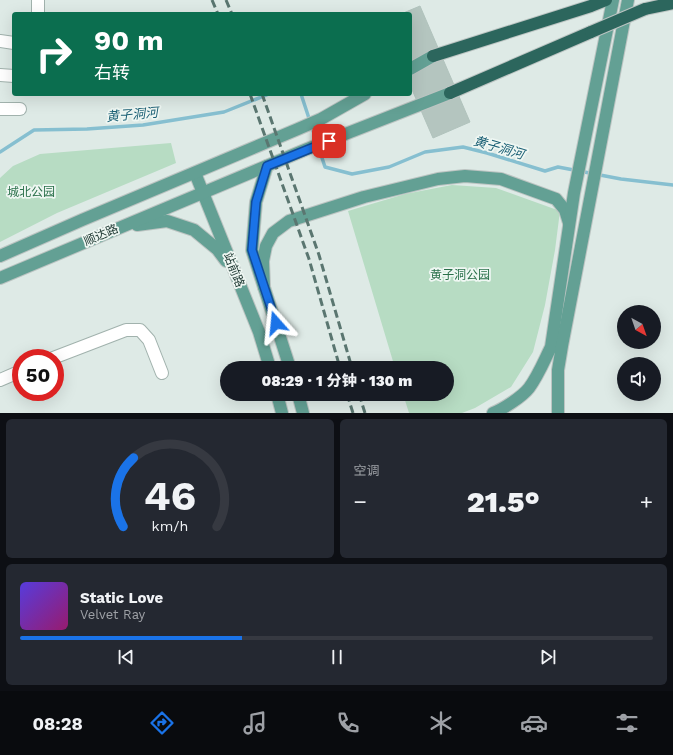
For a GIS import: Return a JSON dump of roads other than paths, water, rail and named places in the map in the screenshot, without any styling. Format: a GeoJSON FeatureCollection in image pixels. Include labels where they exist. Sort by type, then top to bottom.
{"type":"FeatureCollection","features":[{"type":"Feature","properties":{"kind":"highway"},"geometry":{"type":"LineString","coordinates":[[433,56],[606,0]]}},
{"type":"Feature","properties":{"kind":"highway"},"geometry":{"type":"LineString","coordinates":[[450,93],[646,9],[663,0]]}},
{"type":"Feature","properties":{"kind":"highway"},"geometry":{"type":"LineString","coordinates":[[646,9],[673,3]]}},
{"type":"Feature","properties":{"kind":"main road"},"geometry":{"type":"LineString","coordinates":[[493,413],[503,409],[528,389],[541,368],[551,347],[574,193],[613,0]]}},
{"type":"Feature","properties":{"kind":"main road"},"geometry":{"type":"LineString","coordinates":[[558,413],[558,370],[562,346],[628,0]]}},
{"type":"Feature","properties":{"kind":"main road"},"geometry":{"type":"LineString","coordinates":[[412,68],[433,56]]}},
{"type":"Feature","properties":{"kind":"main road","name":"顺达路"},"geometry":{"type":"LineString","coordinates":[[0,278],[307,149],[450,93]]}},
{"type":"Feature","properties":{"kind":"main road","name":"顺达路"},"geometry":{"type":"LineString","coordinates":[[0,256],[194,172],[298,129],[361,96]]}},
{"type":"Feature","properties":{"kind":"main road","name":"站前路"},"geometry":{"type":"LineString","coordinates":[[267,166],[256,202],[252,250],[288,361]]}},
{"type":"Feature","properties":{"kind":"main road","name":"站前路"},"geometry":{"type":"LineString","coordinates":[[194,172],[259,332],[268,361]]}},
{"type":"Feature","properties":{"kind":"main road"},"geometry":{"type":"LineString","coordinates":[[264,287],[263,261],[266,246],[273,234],[289,221],[364,197],[438,179],[465,176],[501,179],[556,199],[566,210],[570,227]]}},
{"type":"Feature","properties":{"kind":"main road"},"geometry":{"type":"LineString","coordinates":[[122,226],[167,221],[194,230],[217,249],[236,274]]}},
{"type":"Feature","properties":{"kind":"main road"},"geometry":{"type":"LineString","coordinates":[[279,401],[282,413]]}},
{"type":"Feature","properties":{"kind":"main road"},"geometry":{"type":"LineString","coordinates":[[300,401],[303,413]]}},
{"type":"Feature","properties":{"kind":"street"},"geometry":{"type":"LineString","coordinates":[[38,0],[38,12]]}},
{"type":"Feature","properties":{"kind":"street"},"geometry":{"type":"LineString","coordinates":[[0,41],[12,43]]}},
{"type":"Feature","properties":{"kind":"street"},"geometry":{"type":"LineString","coordinates":[[0,75],[12,76]]}},
{"type":"Feature","properties":{"kind":"street"},"geometry":{"type":"LineString","coordinates":[[0,109],[20,110]]}},
{"type":"Feature","properties":{"kind":"street"},"geometry":{"type":"LineString","coordinates":[[64,354],[126,330],[140,330],[149,340],[162,373]]}},
{"type":"Feature","properties":{"kind":"street"},"geometry":{"type":"LineString","coordinates":[[0,380],[12,375]]}},
{"type":"Feature","properties":{"kind":"waterway","name":"黄子洞河"},"geometry":{"type":"LineString","coordinates":[[0,152],[34,130],[87,129],[143,125],[224,112],[264,96]]}},
{"type":"Feature","properties":{"kind":"waterway","name":"黄子洞河"},"geometry":{"type":"LineString","coordinates":[[302,96],[325,167],[352,174],[389,167],[425,152],[463,147],[545,171],[558,167],[621,179],[673,185]]}},
{"type":"Feature","properties":{"kind":"railway"},"geometry":{"type":"LineString","coordinates":[[212,0],[217,12]]}},
{"type":"Feature","properties":{"kind":"railway"},"geometry":{"type":"LineString","coordinates":[[226,0],[231,12]]}},
{"type":"Feature","properties":{"kind":"railway"},"geometry":{"type":"LineString","coordinates":[[251,96],[309,259],[338,361]]}},
{"type":"Feature","properties":{"kind":"railway"},"geometry":{"type":"LineString","coordinates":[[263,96],[319,255],[350,361]]}},
{"type":"Feature","properties":{"kind":"railway"},"geometry":{"type":"LineString","coordinates":[[349,401],[353,413]]}},
{"type":"Feature","properties":{"kind":"railway"},"geometry":{"type":"LineString","coordinates":[[361,401],[365,413]]}},
{"type":"Feature","properties":{"kind":"park label","name":"城北公园"},"geometry":{"type":"Point","coordinates":[31,192]}},
{"type":"Feature","properties":{"kind":"park label","name":"黄子洞公园"},"geometry":{"type":"Point","coordinates":[460,275]}}]}
